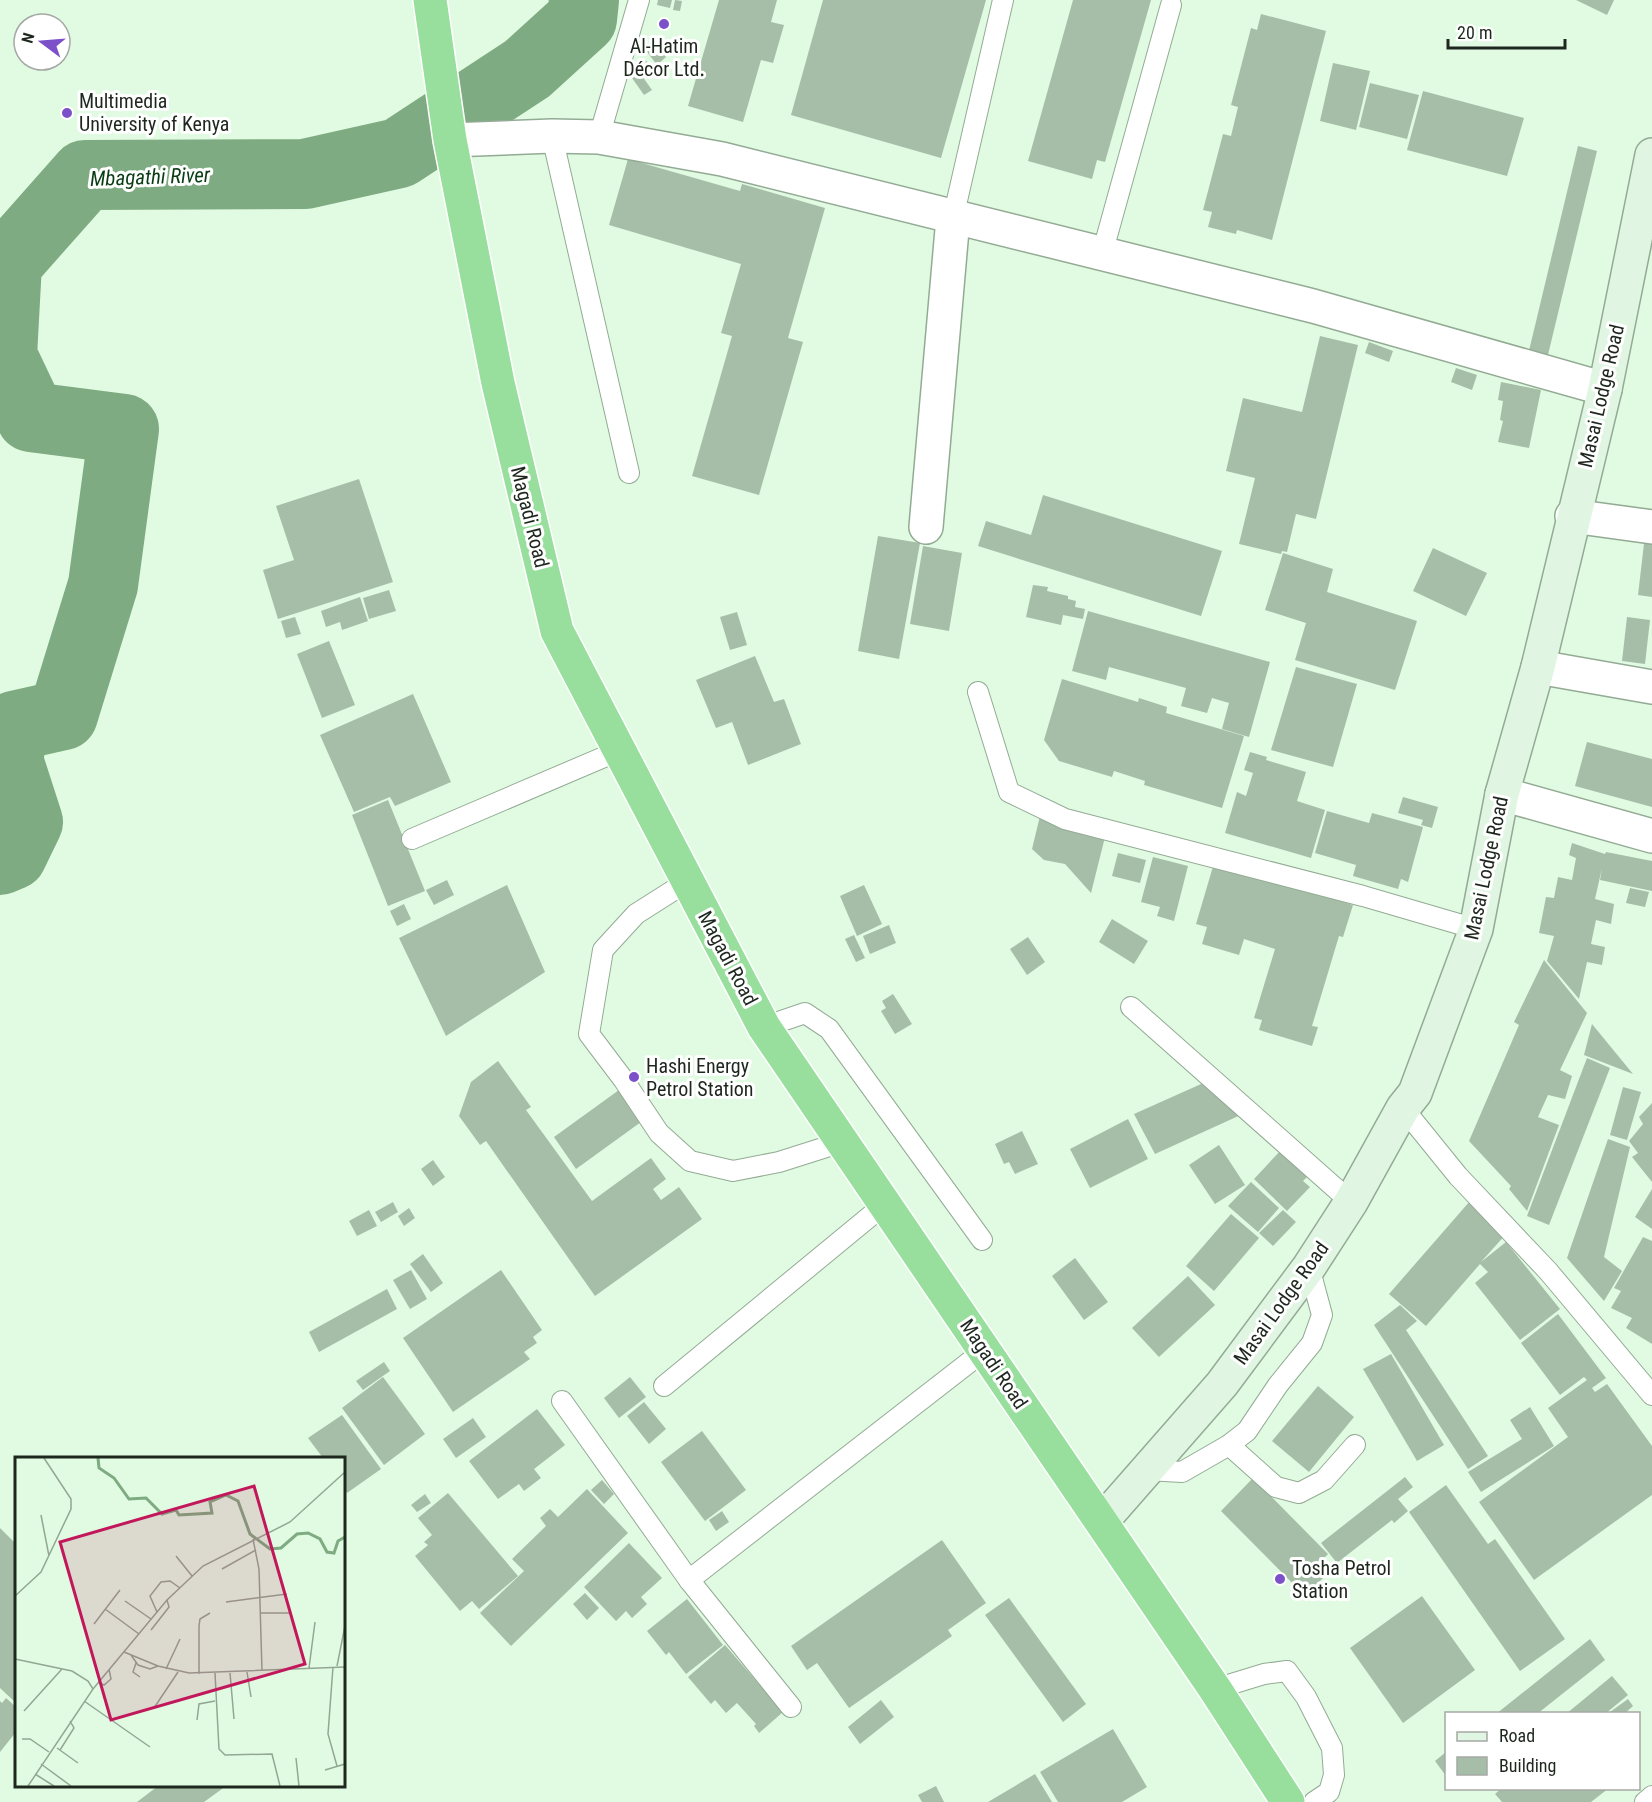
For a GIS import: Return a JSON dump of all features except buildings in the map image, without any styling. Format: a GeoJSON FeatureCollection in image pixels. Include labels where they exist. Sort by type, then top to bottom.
{"type":"FeatureCollection","features":[{"type":"Feature","properties":{"kind":"highway","name":"Magadi Road"},"geometry":{"type":"LineString","coordinates":[[430,0],[450,138],[498,383],[557,631],[765,1028],[1215,1689],[1288,1802]]}},
{"type":"Feature","properties":{"kind":"street"},"geometry":{"type":"LineString","coordinates":[[450,138],[599,137],[722,159],[1313,306],[1605,389]]}},
{"type":"Feature","properties":{"kind":"street","name":"Masai Lodge Road"},"geometry":{"type":"LineString","coordinates":[[1101,1521],[1222,1384],[1309,1267],[1351,1202],[1403,1108],[1415,1093],[1476,929],[1502,794],[1538,667],[1572,516],[1605,389],[1652,154]]}},
{"type":"Feature","properties":{"kind":"street"},"geometry":{"type":"LineString","coordinates":[[926,527],[953,218]]}},
{"type":"Feature","properties":{"kind":"street"},"geometry":{"type":"LineString","coordinates":[[1572,516],[1652,527]]}},
{"type":"Feature","properties":{"kind":"street"},"geometry":{"type":"LineString","coordinates":[[1538,667],[1652,687]]}},
{"type":"Feature","properties":{"kind":"street"},"geometry":{"type":"LineString","coordinates":[[1502,794],[1652,836]]}},
{"type":"Feature","properties":{"kind":"lane"},"geometry":{"type":"LineString","coordinates":[[599,137],[639,0]]}},
{"type":"Feature","properties":{"kind":"lane"},"geometry":{"type":"LineString","coordinates":[[953,218],[1003,0]]}},
{"type":"Feature","properties":{"kind":"lane"},"geometry":{"type":"LineString","coordinates":[[1102,254],[1171,5]]}},
{"type":"Feature","properties":{"kind":"lane"},"geometry":{"type":"LineString","coordinates":[[552,136],[629,474]]}},
{"type":"Feature","properties":{"kind":"lane"},"geometry":{"type":"LineString","coordinates":[[978,692],[1009,792],[1065,819],[1363,896],[1476,929]]}},
{"type":"Feature","properties":{"kind":"lane"},"geometry":{"type":"LineString","coordinates":[[412,839],[618,751]]}},
{"type":"Feature","properties":{"kind":"lane"},"geometry":{"type":"LineString","coordinates":[[688,881],[636,914],[603,950],[589,1034],[659,1134],[690,1161],[734,1171],[779,1162],[842,1142]]}},
{"type":"Feature","properties":{"kind":"lane"},"geometry":{"type":"LineString","coordinates":[[1131,1007],[1351,1202]]}},
{"type":"Feature","properties":{"kind":"lane"},"geometry":{"type":"LineString","coordinates":[[765,1028],[805,1013],[829,1029],[982,1240]]}},
{"type":"Feature","properties":{"kind":"lane"},"geometry":{"type":"LineString","coordinates":[[1403,1108],[1458,1176],[1548,1271],[1652,1395]]}},
{"type":"Feature","properties":{"kind":"lane"},"geometry":{"type":"LineString","coordinates":[[664,1386],[885,1204]]}},
{"type":"Feature","properties":{"kind":"lane"},"geometry":{"type":"LineString","coordinates":[[1147,1470],[1182,1472],[1229,1445],[1247,1431],[1278,1385],[1312,1342],[1322,1315],[1309,1267]]}},
{"type":"Feature","properties":{"kind":"lane"},"geometry":{"type":"LineString","coordinates":[[689,1580],[985,1350]]}},
{"type":"Feature","properties":{"kind":"lane"},"geometry":{"type":"LineString","coordinates":[[562,1401],[689,1580],[791,1707]]}},
{"type":"Feature","properties":{"kind":"lane"},"geometry":{"type":"LineString","coordinates":[[1229,1445],[1276,1487],[1299,1493],[1324,1480],[1355,1445]]}},
{"type":"Feature","properties":{"kind":"lane"},"geometry":{"type":"LineString","coordinates":[[1215,1689],[1264,1674],[1287,1671],[1306,1697],[1332,1748],[1334,1775],[1329,1792],[1314,1802]]}},
{"type":"Feature","properties":{"kind":"lane"},"geometry":{"type":"LineString","coordinates":[[1645,1802],[1652,1796]]}},
{"type":"Feature","properties":{"kind":"waterway","name":"Mbagathi River"},"geometry":{"type":"LineString","coordinates":[[0,860],[12,855],[28,822],[8,760],[14,726],[63,715],[103,585],[124,429],[31,417],[2,356],[7,263],[85,175],[305,174],[399,153],[527,69],[582,19],[584,0]]}},
{"type":"Feature","properties":{"kind":"place","name":"Al-Hatim Décor Ltd."},"geometry":{"type":"Point","coordinates":[664,24]}},
{"type":"Feature","properties":{"kind":"place","name":"Multimedia University of Kenya"},"geometry":{"type":"Point","coordinates":[67,113]}},
{"type":"Feature","properties":{"kind":"place","name":"Hashi Energy Petrol Station"},"geometry":{"type":"Point","coordinates":[634,1077]}},
{"type":"Feature","properties":{"kind":"place","name":"Tosha Petrol Station"},"geometry":{"type":"Point","coordinates":[1280,1579]}}]}
